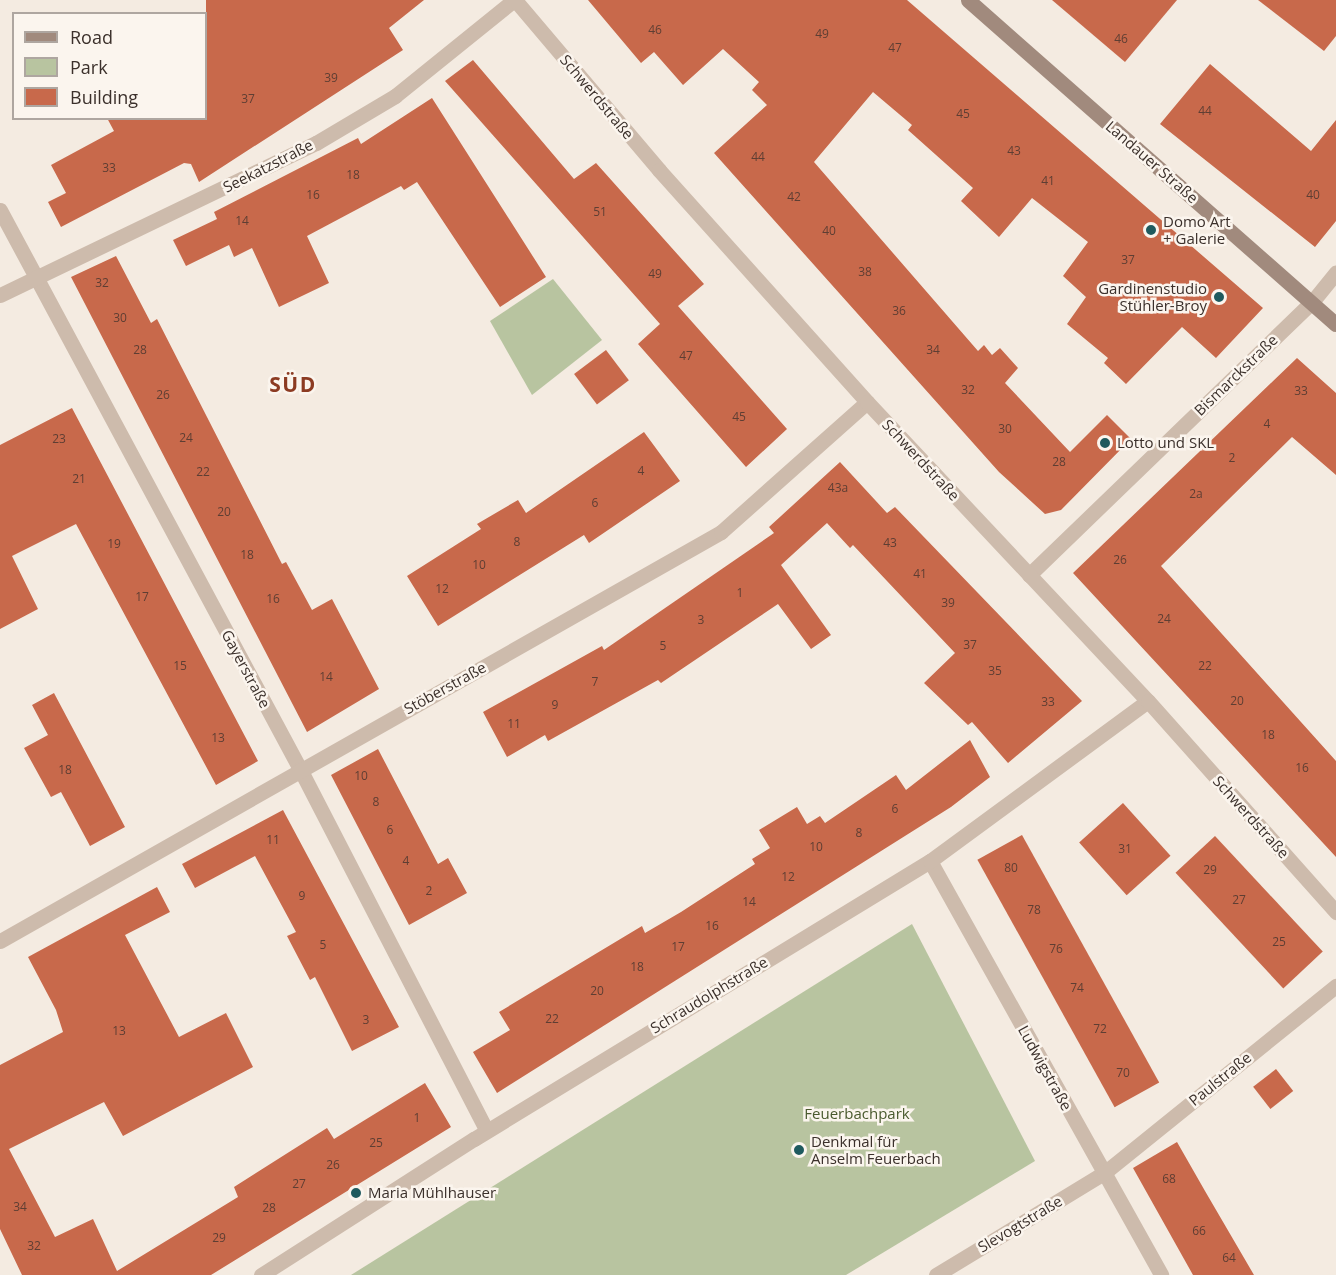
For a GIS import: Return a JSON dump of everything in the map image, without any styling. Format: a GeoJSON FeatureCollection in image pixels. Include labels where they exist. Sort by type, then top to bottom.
{"type":"FeatureCollection","features":[{"type":"Feature","properties":{"kind":"main road","name":"Landauer Straße"},"geometry":{"type":"LineString","coordinates":[[968,0],[1336,324]]}},
{"type":"Feature","properties":{"kind":"street","name":"Seekatzstraße"},"geometry":{"type":"LineString","coordinates":[[0,295],[326,137],[395,96],[514,0]]}},
{"type":"Feature","properties":{"kind":"street","name":"Schwerdstraße"},"geometry":{"type":"LineString","coordinates":[[514,0],[642,150],[867,402],[1148,701],[1336,912]]}},
{"type":"Feature","properties":{"kind":"street","name":"Gayerstraße"},"geometry":{"type":"LineString","coordinates":[[0,210],[300,769],[487,1131]]}},
{"type":"Feature","properties":{"kind":"street","name":"Bismarckstraße"},"geometry":{"type":"LineString","coordinates":[[1029,575],[1312,302],[1336,272]]}},
{"type":"Feature","properties":{"kind":"street","name":"Stöberstraße"},"geometry":{"type":"LineString","coordinates":[[0,941],[721,532],[867,402]]}},
{"type":"Feature","properties":{"kind":"street","name":"Schraudolphstraße"},"geometry":{"type":"LineString","coordinates":[[261,1275],[487,1131],[930,861],[1148,701]]}},
{"type":"Feature","properties":{"kind":"street","name":"Ludwigstraße"},"geometry":{"type":"LineString","coordinates":[[930,861],[1161,1275]]}},
{"type":"Feature","properties":{"kind":"street","name":"Paulstraße"},"geometry":{"type":"LineString","coordinates":[[1104,1173],[1336,986]]}},
{"type":"Feature","properties":{"kind":"street","name":"Slevogtstraße"},"geometry":{"type":"LineString","coordinates":[[936,1275],[1104,1173]]}},
{"type":"Feature","properties":{"kind":"green space"},"geometry":{"type":"Polygon","coordinates":[[[553,279],[602,340],[532,395],[490,321],[553,279]]]}},
{"type":"Feature","properties":{"kind":"green space","name":"Feuerbachpark"},"geometry":{"type":"Polygon","coordinates":[[[912,924],[1035,1161],[846,1275],[351,1275],[912,924]]]}},
{"type":"Feature","properties":{"kind":"building"},"geometry":{"type":"Polygon","coordinates":[[[206,0],[424,0],[389,28],[403,50],[199,182],[191,164],[184,163],[61,227],[48,202],[66,193],[51,165],[114,131],[108,120],[207,120],[206,0]]]}},
{"type":"Feature","properties":{"kind":"building"},"geometry":{"type":"Polygon","coordinates":[[[588,0],[907,0],[1263,308],[1216,358],[1182,327],[1126,384],[1104,363],[1108,358],[1067,324],[1086,297],[1063,276],[1088,242],[1032,198],[999,237],[961,201],[973,188],[908,130],[912,125],[873,92],[814,162],[978,351],[984,345],[992,355],[1000,348],[1018,368],[1005,383],[1070,452],[1107,415],[1131,439],[1061,510],[1045,514],[999,472],[714,153],[767,105],[752,90],[759,82],[723,49],[683,85],[654,52],[641,63],[588,0]]]}},
{"type":"Feature","properties":{"kind":"building"},"geometry":{"type":"Polygon","coordinates":[[[1052,0],[1177,0],[1125,62],[1052,0]]]}},
{"type":"Feature","properties":{"kind":"building"},"geometry":{"type":"Polygon","coordinates":[[[1258,0],[1336,0],[1336,36],[1324,51],[1258,0]]]}},
{"type":"Feature","properties":{"kind":"building"},"geometry":{"type":"Polygon","coordinates":[[[473,60],[574,179],[596,163],[704,284],[678,306],[787,429],[746,467],[638,344],[660,324],[445,81],[473,60]]]}},
{"type":"Feature","properties":{"kind":"building"},"geometry":{"type":"Polygon","coordinates":[[[1210,64],[1311,151],[1336,120],[1336,221],[1315,247],[1160,124],[1210,64]]]}},
{"type":"Feature","properties":{"kind":"building"},"geometry":{"type":"Polygon","coordinates":[[[432,98],[546,277],[500,307],[417,182],[404,190],[401,186],[307,236],[329,283],[279,307],[252,248],[234,257],[229,245],[186,266],[173,240],[217,219],[214,212],[358,138],[361,144],[432,98]]]}},
{"type":"Feature","properties":{"kind":"building"},"geometry":{"type":"Polygon","coordinates":[[[116,256],[151,323],[157,319],[282,564],[286,562],[312,610],[332,599],[379,689],[307,732],[71,277],[116,256]]]}},
{"type":"Feature","properties":{"kind":"building"},"geometry":{"type":"Polygon","coordinates":[[[606,350],[629,380],[597,404],[574,374],[606,350]]]}},
{"type":"Feature","properties":{"kind":"building"},"geometry":{"type":"Polygon","coordinates":[[[1297,358],[1336,393],[1336,475],[1292,437],[1161,566],[1336,761],[1336,857],[1073,573],[1297,358]]]}},
{"type":"Feature","properties":{"kind":"building"},"geometry":{"type":"Polygon","coordinates":[[[72,408],[258,761],[216,785],[76,524],[12,556],[38,609],[0,629],[0,445],[72,408]]]}},
{"type":"Feature","properties":{"kind":"building"},"geometry":{"type":"Polygon","coordinates":[[[644,432],[680,481],[589,543],[584,535],[438,626],[407,576],[481,529],[477,524],[518,500],[526,513],[644,432]]]}},
{"type":"Feature","properties":{"kind":"building"},"geometry":{"type":"Polygon","coordinates":[[[840,462],[887,513],[895,507],[1082,701],[1008,763],[972,722],[968,725],[924,683],[955,653],[853,545],[850,548],[827,523],[781,565],[831,635],[811,649],[778,604],[661,683],[658,680],[548,741],[545,735],[507,757],[483,712],[602,646],[604,650],[774,533],[769,527],[840,462]]]}},
{"type":"Feature","properties":{"kind":"building"},"geometry":{"type":"Polygon","coordinates":[[[54,693],[125,827],[90,846],[61,792],[51,797],[24,748],[48,735],[32,705],[54,693]]]}},
{"type":"Feature","properties":{"kind":"building"},"geometry":{"type":"Polygon","coordinates":[[[970,740],[990,777],[951,807],[497,1093],[473,1052],[510,1030],[499,1012],[642,926],[645,933],[755,864],[752,859],[770,848],[759,830],[797,807],[807,824],[820,816],[825,823],[896,775],[906,790],[970,740]]]}},
{"type":"Feature","properties":{"kind":"building"},"geometry":{"type":"Polygon","coordinates":[[[378,749],[438,864],[448,858],[467,893],[409,925],[331,775],[378,749]]]}},
{"type":"Feature","properties":{"kind":"building"},"geometry":{"type":"Polygon","coordinates":[[[1123,803],[1171,856],[1127,895],[1079,842],[1123,803]]]}},
{"type":"Feature","properties":{"kind":"building"},"geometry":{"type":"Polygon","coordinates":[[[283,810],[399,1027],[352,1051],[315,977],[310,980],[287,936],[296,932],[255,856],[195,888],[182,864],[283,810]]]}},
{"type":"Feature","properties":{"kind":"building"},"geometry":{"type":"Polygon","coordinates":[[[1022,835],[1159,1083],[1115,1107],[977,860],[1022,835]]]}},
{"type":"Feature","properties":{"kind":"building"},"geometry":{"type":"Polygon","coordinates":[[[1215,836],[1323,952],[1283,988],[1176,873],[1215,836]]]}},
{"type":"Feature","properties":{"kind":"building"},"geometry":{"type":"Polygon","coordinates":[[[157,887],[170,912],[125,935],[179,1037],[226,1013],[253,1067],[123,1136],[104,1102],[9,1149],[55,1237],[93,1219],[117,1271],[238,1197],[234,1187],[327,1128],[334,1139],[425,1083],[451,1127],[211,1275],[22,1275],[0,1229],[0,1065],[63,1032],[56,1010],[28,957],[157,887]]]}},
{"type":"Feature","properties":{"kind":"building"},"geometry":{"type":"Polygon","coordinates":[[[1276,1069],[1293,1091],[1270,1109],[1253,1087],[1276,1069]]]}},
{"type":"Feature","properties":{"kind":"building"},"geometry":{"type":"Polygon","coordinates":[[[1177,1142],[1254,1275],[1193,1275],[1133,1168],[1177,1142]]]}},
{"type":"Feature","properties":{"kind":"place","name":"Domo Art + Galerie"},"geometry":{"type":"Point","coordinates":[1151,230]}},
{"type":"Feature","properties":{"kind":"place","name":"Gardinenstudio Stühler-Broy"},"geometry":{"type":"Point","coordinates":[1219,297]}},
{"type":"Feature","properties":{"kind":"place","name":"Lotto und SKL"},"geometry":{"type":"Point","coordinates":[1105,443]}},
{"type":"Feature","properties":{"kind":"place","name":"Denkmal für Anselm Feuerbach"},"geometry":{"type":"Point","coordinates":[799,1150]}},
{"type":"Feature","properties":{"kind":"place","name":"Maria Mühlhauser"},"geometry":{"type":"Point","coordinates":[356,1193]}},
{"type":"Feature","properties":{"kind":"district","name":"SÜD"},"geometry":{"type":"Point","coordinates":[293,384]}}]}
